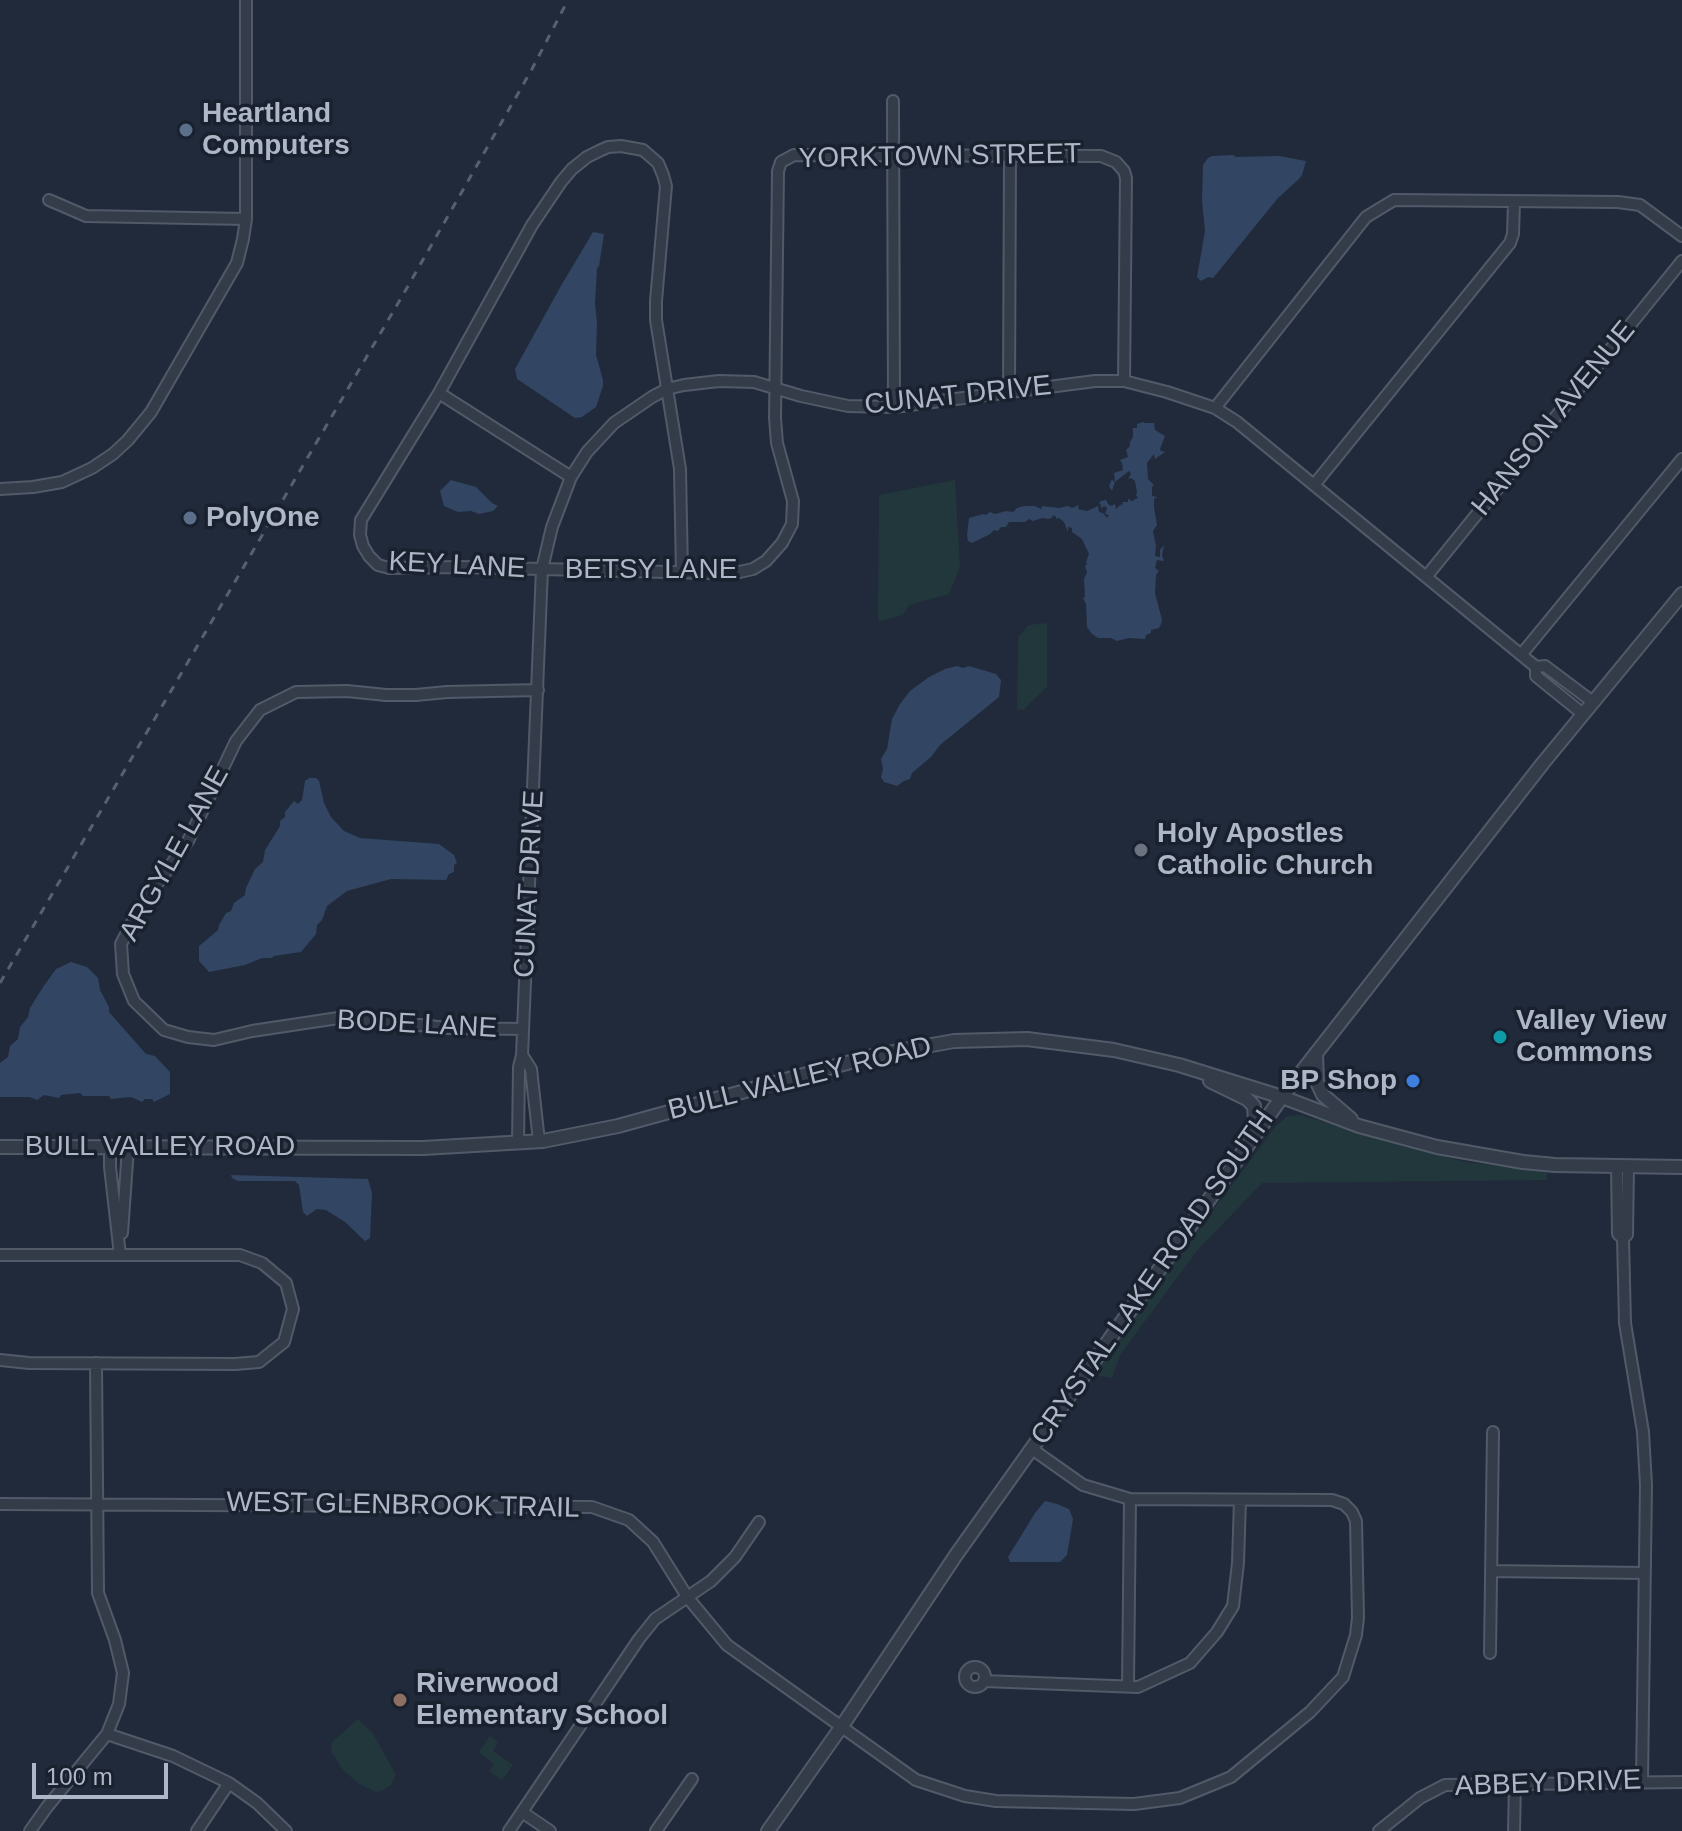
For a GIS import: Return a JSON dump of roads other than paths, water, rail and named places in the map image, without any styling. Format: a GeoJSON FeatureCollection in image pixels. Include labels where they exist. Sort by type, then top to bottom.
{"type":"FeatureCollection","features":[{"type":"Feature","properties":{"kind":"street"},"geometry":{"type":"LineString","coordinates":[[0,489],[62,482],[92,468],[128,440],[151,412],[237,263],[246,219],[246,0]]}},
{"type":"Feature","properties":{"kind":"street"},"geometry":{"type":"LineString","coordinates":[[893,101],[894,407]]}},
{"type":"Feature","properties":{"kind":"street","name":"KEY LANE"},"geometry":{"type":"LineString","coordinates":[[542,569],[389,568],[378,565],[363,546],[361,520],[439,393],[532,225],[561,182],[587,157],[608,147],[621,146],[643,150],[651,156],[658,163],[666,186],[656,320],[680,469],[682,572]]}},
{"type":"Feature","properties":{"kind":"street","name":"YORKTOWN STREET"},"geometry":{"type":"LineString","coordinates":[[781,162],[800,154],[1101,156],[1112,159],[1124,171],[1126,194],[1124,381]]}},
{"type":"Feature","properties":{"kind":"street"},"geometry":{"type":"LineString","coordinates":[[1009,393],[1010,156]]}},
{"type":"Feature","properties":{"kind":"street","name":"BETSY LANE"},"geometry":{"type":"LineString","coordinates":[[542,569],[735,573],[753,569],[766,561],[782,543],[792,524],[793,501],[777,443],[775,418],[777,181],[781,162]]}},
{"type":"Feature","properties":{"kind":"street"},"geometry":{"type":"LineString","coordinates":[[49,200],[86,216],[246,219]]}},
{"type":"Feature","properties":{"kind":"street"},"geometry":{"type":"LineString","coordinates":[[1215,408],[1366,217],[1394,200],[1618,202],[1640,205],[1682,236]]}},
{"type":"Feature","properties":{"kind":"street"},"geometry":{"type":"LineString","coordinates":[[1314,485],[1510,243],[1514,202]]}},
{"type":"Feature","properties":{"kind":"street","name":"HANSON AVENUE"},"geometry":{"type":"LineString","coordinates":[[1426,577],[1682,261]]}},
{"type":"Feature","properties":{"kind":"street","name":"CUNAT DRIVE"},"geometry":{"type":"LineString","coordinates":[[518,1143],[542,569],[552,527],[571,477],[587,452],[614,423],[667,389],[719,381],[754,382],[848,406],[894,407],[1095,381],[1124,381],[1215,408],[1237,422],[1536,667],[1545,666],[1593,702]]}},
{"type":"Feature","properties":{"kind":"street"},"geometry":{"type":"LineString","coordinates":[[439,393],[571,477]]}},
{"type":"Feature","properties":{"kind":"street"},"geometry":{"type":"LineString","coordinates":[[1521,655],[1682,459]]}},
{"type":"Feature","properties":{"kind":"street","name":"CRYSTAL LAKE ROAD SOUTH"},"geometry":{"type":"LineString","coordinates":[[768,1831],[956,1555],[1282,1097],[1583,714],[1682,594]]}},
{"type":"Feature","properties":{"kind":"street","name":"CUNAT DRIVE"},"geometry":{"type":"LineString","coordinates":[[1536,667],[1536,676],[1583,714]]}},
{"type":"Feature","properties":{"kind":"street","name":"ARGYLE LANE"},"geometry":{"type":"LineString","coordinates":[[134,1001],[123,974],[121,944],[139,909],[188,841],[236,741],[260,710],[296,692],[416,695],[538,690]]}},
{"type":"Feature","properties":{"kind":"street","name":"BODE LANE"},"geometry":{"type":"LineString","coordinates":[[134,1001],[164,1030],[214,1040],[345,1017],[447,1028],[523,1029]]}},
{"type":"Feature","properties":{"kind":"street","name":"BULL VALLEY ROAD"},"geometry":{"type":"LineString","coordinates":[[0,1147],[423,1148],[539,1141],[618,1126],[876,1055],[954,1041],[1027,1039],[1114,1050],[1179,1065],[1282,1097],[1359,1126],[1437,1147],[1555,1165],[1682,1167]]}},
{"type":"Feature","properties":{"kind":"street"},"geometry":{"type":"LineString","coordinates":[[1316,1053],[1317,1082],[1323,1095],[1359,1126]]}},
{"type":"Feature","properties":{"kind":"street","name":"CUNAT DRIVE"},"geometry":{"type":"LineString","coordinates":[[522,1055],[531,1069],[539,1141]]}},
{"type":"Feature","properties":{"kind":"street"},"geometry":{"type":"LineString","coordinates":[[1179,1065],[1247,1099],[1254,1106],[1252,1140]]}},
{"type":"Feature","properties":{"kind":"street"},"geometry":{"type":"LineString","coordinates":[[110,1148],[120,1255]]}},
{"type":"Feature","properties":{"kind":"street"},"geometry":{"type":"LineString","coordinates":[[120,1255],[128,1148]]}},
{"type":"Feature","properties":{"kind":"street"},"geometry":{"type":"LineString","coordinates":[[1623,1168],[1618,1234],[1623,1238],[1625,1323],[1643,1432],[1646,1485],[1642,1781]]}},
{"type":"Feature","properties":{"kind":"street"},"geometry":{"type":"LineString","coordinates":[[0,1255],[240,1255],[262,1263],[286,1283],[293,1309],[284,1342],[259,1362],[29,1363],[0,1360]]}},
{"type":"Feature","properties":{"kind":"street"},"geometry":{"type":"LineString","coordinates":[[30,1831],[107,1734],[119,1704],[123,1673],[98,1593],[96,1363]]}},
{"type":"Feature","properties":{"kind":"street"},"geometry":{"type":"LineString","coordinates":[[1490,1653],[1493,1432]]}},
{"type":"Feature","properties":{"kind":"street"},"geometry":{"type":"LineString","coordinates":[[984,1681],[1138,1687],[1190,1663],[1217,1632],[1233,1606],[1240,1500],[1130,1499],[1083,1485],[1032,1449]]}},
{"type":"Feature","properties":{"kind":"street"},"geometry":{"type":"LineString","coordinates":[[1128,1686],[1130,1499]]}},
{"type":"Feature","properties":{"kind":"street","name":"WEST GLENBROOK TRAIL"},"geometry":{"type":"LineString","coordinates":[[0,1504],[592,1507],[629,1520],[653,1542],[688,1598],[727,1645],[916,1780],[965,1796],[996,1801],[1134,1804],[1180,1798],[1231,1777],[1310,1712],[1343,1677],[1358,1618],[1356,1521],[1352,1512],[1332,1500],[1240,1500]]}},
{"type":"Feature","properties":{"kind":"street"},"geometry":{"type":"LineString","coordinates":[[509,1831],[655,1619],[711,1581],[735,1557],[759,1522]]}},
{"type":"Feature","properties":{"kind":"street"},"geometry":{"type":"LineString","coordinates":[[1491,1571],[1644,1573]]}},
{"type":"Feature","properties":{"kind":"street"},"geometry":{"type":"LineString","coordinates":[[107,1734],[173,1756],[229,1783],[257,1803],[286,1831]]}},
{"type":"Feature","properties":{"kind":"street"},"geometry":{"type":"LineString","coordinates":[[656,1831],[692,1779]]}},
{"type":"Feature","properties":{"kind":"street","name":"ABBEY DRIVE"},"geometry":{"type":"LineString","coordinates":[[1379,1831],[1420,1798],[1445,1785],[1682,1782]]}},
{"type":"Feature","properties":{"kind":"street"},"geometry":{"type":"LineString","coordinates":[[197,1831],[229,1783]]}},
{"type":"Feature","properties":{"kind":"street"},"geometry":{"type":"LineString","coordinates":[[1514,1831],[1515,1783]]}},
{"type":"Feature","properties":{"kind":"street"},"geometry":{"type":"LineString","coordinates":[[522,1812],[550,1831]]}},
{"type":"Feature","properties":{"kind":"water"},"geometry":{"type":"Polygon","coordinates":[[[1212,156],[1279,156],[1306,161],[1299,179],[1278,198],[1213,278],[1201,281],[1197,277],[1205,231],[1203,165],[1212,156]]]}},
{"type":"Feature","properties":{"kind":"water"},"geometry":{"type":"Polygon","coordinates":[[[593,232],[604,234],[597,268],[595,304],[596,355],[603,386],[596,407],[575,418],[517,379],[515,369],[593,232]]]}},
{"type":"Feature","properties":{"kind":"water"},"geometry":{"type":"Polygon","coordinates":[[[1143,422],[1154,423],[1155,430],[1165,436],[1160,449],[1165,452],[1155,459],[1154,454],[1147,463],[1148,479],[1154,485],[1152,496],[1157,497],[1154,499],[1157,525],[1153,531],[1155,556],[1160,557],[1164,545],[1164,561],[1157,560],[1155,568],[1159,571],[1155,593],[1162,620],[1159,628],[1151,630],[1145,639],[1117,641],[1098,638],[1087,627],[1083,598],[1089,554],[1072,528],[1068,527],[1068,532],[1064,522],[1054,515],[1050,519],[1009,522],[1006,527],[972,543],[967,535],[969,518],[990,512],[1013,512],[1024,506],[1041,509],[1042,506],[1072,508],[1079,505],[1078,509],[1087,511],[1098,506],[1099,512],[1107,518],[1107,508],[1101,508],[1101,501],[1106,500],[1111,506],[1115,504],[1116,509],[1128,499],[1130,502],[1138,498],[1135,481],[1128,479],[1129,471],[1115,482],[1112,491],[1109,486],[1112,479],[1115,481],[1114,473],[1123,470],[1120,460],[1128,457],[1126,450],[1133,437],[1133,428],[1143,422]]]}},
{"type":"Feature","properties":{"kind":"water"},"geometry":{"type":"Polygon","coordinates":[[[451,480],[476,487],[498,506],[493,511],[479,514],[458,512],[444,506],[440,491],[451,480]]]}},
{"type":"Feature","properties":{"kind":"water"},"geometry":{"type":"Polygon","coordinates":[[[957,666],[969,666],[996,674],[1001,680],[999,697],[940,745],[912,773],[910,779],[897,786],[884,782],[881,759],[887,749],[892,719],[900,704],[910,691],[929,677],[957,666]]]}},
{"type":"Feature","properties":{"kind":"water"},"geometry":{"type":"Polygon","coordinates":[[[309,778],[319,781],[331,817],[344,831],[360,838],[439,844],[454,855],[457,863],[454,872],[446,880],[391,879],[347,891],[327,906],[316,934],[301,952],[262,958],[245,965],[209,972],[199,961],[199,946],[218,930],[226,913],[245,895],[280,821],[294,801],[298,804],[302,800],[305,781],[309,778]]]}},
{"type":"Feature","properties":{"kind":"water"},"geometry":{"type":"Polygon","coordinates":[[[71,962],[87,967],[98,978],[109,1012],[146,1054],[155,1056],[170,1072],[170,1094],[154,1102],[152,1099],[142,1102],[131,1097],[111,1099],[109,1096],[83,1096],[80,1093],[61,1095],[59,1098],[44,1095],[37,1100],[30,1097],[0,1097],[0,1063],[8,1057],[10,1046],[18,1039],[20,1027],[43,987],[56,969],[71,962]]]}},
{"type":"Feature","properties":{"kind":"water"},"geometry":{"type":"Polygon","coordinates":[[[231,1175],[368,1179],[372,1193],[370,1238],[365,1241],[345,1222],[326,1210],[317,1209],[307,1216],[303,1212],[299,1185],[295,1181],[238,1181],[231,1175]]]}},
{"type":"Feature","properties":{"kind":"water"},"geometry":{"type":"Polygon","coordinates":[[[1045,1501],[1069,1509],[1073,1519],[1067,1555],[1060,1562],[1010,1562],[1008,1557],[1045,1501]]]}},
{"type":"Feature","properties":{"kind":"railway"},"geometry":{"type":"LineString","coordinates":[[0,983],[404,293],[568,0]]}},
{"type":"Feature","properties":{"kind":"place","name":"Heartland Computers"},"geometry":{"type":"Point","coordinates":[186,130]}},
{"type":"Feature","properties":{"kind":"place","name":"PolyOne"},"geometry":{"type":"Point","coordinates":[190,518]}},
{"type":"Feature","properties":{"kind":"place","name":"Holy Apostles Catholic Church"},"geometry":{"type":"Point","coordinates":[1141,850]}},
{"type":"Feature","properties":{"kind":"place","name":"Valley View Commons"},"geometry":{"type":"Point","coordinates":[1500,1037]}},
{"type":"Feature","properties":{"kind":"place","name":"BP Shop"},"geometry":{"type":"Point","coordinates":[1413,1081]}},
{"type":"Feature","properties":{"kind":"place","name":"Riverwood Elementary School"},"geometry":{"type":"Point","coordinates":[400,1700]}}]}
